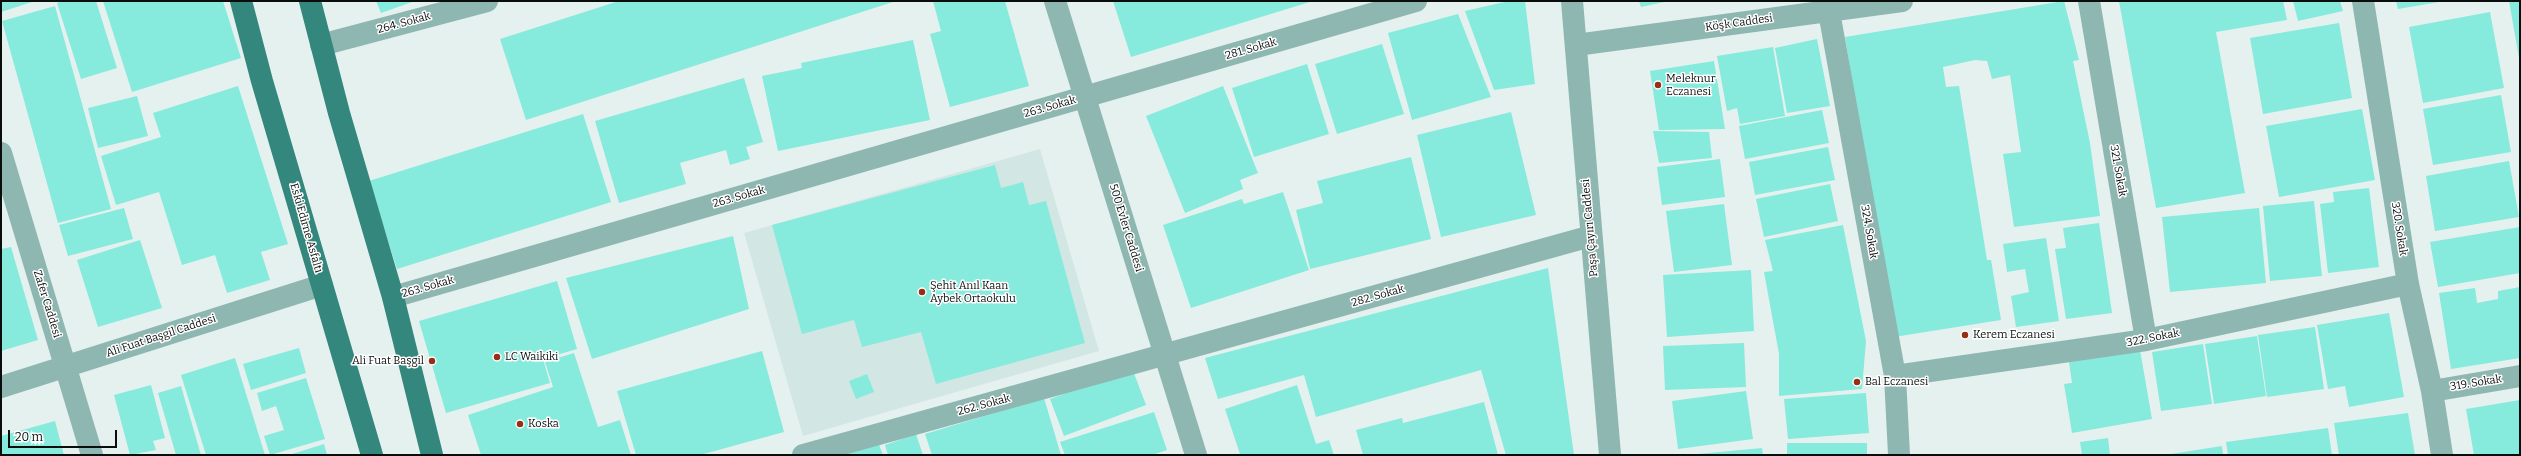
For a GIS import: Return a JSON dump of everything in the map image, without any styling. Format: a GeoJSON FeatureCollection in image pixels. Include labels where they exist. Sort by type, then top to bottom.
{"type":"FeatureCollection","features":[{"type":"Feature","properties":{"kind":"main road","name":"Eski Edirne Asfaltı"},"geometry":{"type":"LineString","coordinates":[[241,1],[372,455]]}},
{"type":"Feature","properties":{"kind":"main road"},"geometry":{"type":"LineString","coordinates":[[310,1],[321,45],[393,297],[432,455]]}},
{"type":"Feature","properties":{"kind":"street","name":"264. Sokak"},"geometry":{"type":"LineString","coordinates":[[321,45],[487,1]]}},
{"type":"Feature","properties":{"kind":"street","name":"500 Evler Caddesi"},"geometry":{"type":"LineString","coordinates":[[1056,1],[1196,455]]}},
{"type":"Feature","properties":{"kind":"street","name":"281. Sokak"},"geometry":{"type":"LineString","coordinates":[[1085,97],[1416,1]]}},
{"type":"Feature","properties":{"kind":"street","name":"Paşa Çayırı Caddesi"},"geometry":{"type":"LineString","coordinates":[[1572,1],[1610,455]]}},
{"type":"Feature","properties":{"kind":"street","name":"Köşk Caddesi"},"geometry":{"type":"LineString","coordinates":[[1576,45],[1828,6],[1902,1]]}},
{"type":"Feature","properties":{"kind":"street","name":"321. Sokak"},"geometry":{"type":"LineString","coordinates":[[2089,1],[2146,340]]}},
{"type":"Feature","properties":{"kind":"street","name":"320. Sokak"},"geometry":{"type":"LineString","coordinates":[[2363,1],[2408,284],[2432,391],[2442,455]]}},
{"type":"Feature","properties":{"kind":"street","name":"324. Sokak"},"geometry":{"type":"LineString","coordinates":[[1828,6],[1895,376],[1899,455]]}},
{"type":"Feature","properties":{"kind":"street","name":"263. Sokak"},"geometry":{"type":"LineString","coordinates":[[393,297],[1085,97]]}},
{"type":"Feature","properties":{"kind":"street","name":"Zafer Caddesi"},"geometry":{"type":"LineString","coordinates":[[1,153],[67,366],[92,455]]}},
{"type":"Feature","properties":{"kind":"street","name":"282. Sokak"},"geometry":{"type":"LineString","coordinates":[[1165,355],[1591,236]]}},
{"type":"Feature","properties":{"kind":"street","name":"322. Sokak"},"geometry":{"type":"LineString","coordinates":[[1895,376],[2146,340],[2408,284]]}},
{"type":"Feature","properties":{"kind":"street","name":"Ali Fuat Başgil Caddesi"},"geometry":{"type":"LineString","coordinates":[[1,387],[322,285]]}},
{"type":"Feature","properties":{"kind":"street","name":"262. Sokak"},"geometry":{"type":"LineString","coordinates":[[803,455],[1165,355]]}},
{"type":"Feature","properties":{"kind":"street","name":"319. Sokak"},"geometry":{"type":"LineString","coordinates":[[2432,391],[2520,376]]}},
{"type":"Feature","properties":{"kind":"shaded area","name":"Şehit Anıl Kaan Aybek Ortaokulu"},"geometry":{"type":"Polygon","coordinates":[[[1040,149],[1099,351],[803,436],[744,233],[1040,149]]]}},
{"type":"Feature","properties":{"kind":"building"},"geometry":{"type":"Polygon","coordinates":[[[1,1],[35,1],[1,12],[1,1]]]}},
{"type":"Feature","properties":{"kind":"building"},"geometry":{"type":"Polygon","coordinates":[[[62,1],[96,1],[117,68],[81,79],[57,3],[62,1]]]}},
{"type":"Feature","properties":{"kind":"building"},"geometry":{"type":"Polygon","coordinates":[[[103,1],[223,1],[241,58],[132,92],[103,1]]]}},
{"type":"Feature","properties":{"kind":"building"},"geometry":{"type":"Polygon","coordinates":[[[376,1],[415,1],[381,13],[376,1]]]}},
{"type":"Feature","properties":{"kind":"building"},"geometry":{"type":"Polygon","coordinates":[[[619,1],[896,1],[526,120],[500,39],[619,1]]]}},
{"type":"Feature","properties":{"kind":"building"},"geometry":{"type":"Polygon","coordinates":[[[933,1],[1005,1],[1029,86],[950,107],[930,34],[941,31],[933,1]]]}},
{"type":"Feature","properties":{"kind":"building"},"geometry":{"type":"Polygon","coordinates":[[[1113,1],[1313,1],[1131,57],[1113,1]]]}},
{"type":"Feature","properties":{"kind":"building"},"geometry":{"type":"Polygon","coordinates":[[[1509,1],[1525,1],[1535,84],[1494,90],[1465,11],[1509,1]]]}},
{"type":"Feature","properties":{"kind":"building"},"geometry":{"type":"Polygon","coordinates":[[[1639,1],[1664,1],[1664,2],[1641,7],[1639,1]]]}},
{"type":"Feature","properties":{"kind":"building"},"geometry":{"type":"Polygon","coordinates":[[[2064,1],[2079,60],[2073,61],[2090,143],[2100,216],[2014,227],[2003,154],[2021,152],[2010,75],[1992,79],[1987,61],[1975,60],[1943,67],[1946,87],[1959,86],[1987,260],[1991,260],[2001,320],[1894,337],[1845,37],[2064,1]]]}},
{"type":"Feature","properties":{"kind":"building"},"geometry":{"type":"Polygon","coordinates":[[[2119,1],[2283,1],[2287,20],[2216,32],[2245,193],[2156,208],[2119,1]]]}},
{"type":"Feature","properties":{"kind":"building"},"geometry":{"type":"Polygon","coordinates":[[[2293,1],[2340,1],[2343,11],[2298,21],[2293,1]]]}},
{"type":"Feature","properties":{"kind":"building"},"geometry":{"type":"Polygon","coordinates":[[[2396,1],[2439,1],[2439,2],[2398,9],[2396,1]]]}},
{"type":"Feature","properties":{"kind":"building"},"geometry":{"type":"Polygon","coordinates":[[[2509,1],[2520,1],[2520,58],[2519,58],[2509,1]]]}},
{"type":"Feature","properties":{"kind":"building"},"geometry":{"type":"Polygon","coordinates":[[[55,6],[111,209],[58,223],[2,21],[55,6]]]}},
{"type":"Feature","properties":{"kind":"building"},"geometry":{"type":"Polygon","coordinates":[[[2490,12],[2504,88],[2423,103],[2409,27],[2490,12]]]}},
{"type":"Feature","properties":{"kind":"building"},"geometry":{"type":"Polygon","coordinates":[[[1458,14],[1491,97],[1412,120],[1388,33],[1458,14]]]}},
{"type":"Feature","properties":{"kind":"building"},"geometry":{"type":"Polygon","coordinates":[[[2339,23],[2352,98],[2263,114],[2250,38],[2339,23]]]}},
{"type":"Feature","properties":{"kind":"building"},"geometry":{"type":"Polygon","coordinates":[[[1817,39],[1830,106],[1787,113],[1775,48],[1817,39]]]}},
{"type":"Feature","properties":{"kind":"building"},"geometry":{"type":"Polygon","coordinates":[[[913,40],[930,120],[778,151],[762,76],[802,68],[801,63],[913,40]]]}},
{"type":"Feature","properties":{"kind":"building"},"geometry":{"type":"Polygon","coordinates":[[[1382,44],[1404,114],[1337,134],[1315,64],[1382,44]]]}},
{"type":"Feature","properties":{"kind":"building"},"geometry":{"type":"Polygon","coordinates":[[[1773,47],[1785,116],[1740,124],[1737,108],[1727,111],[1717,56],[1773,47]]]}},
{"type":"Feature","properties":{"kind":"building"},"geometry":{"type":"Polygon","coordinates":[[[1714,61],[1725,129],[1659,130],[1650,71],[1714,61]]]}},
{"type":"Feature","properties":{"kind":"building"},"geometry":{"type":"Polygon","coordinates":[[[1307,64],[1329,134],[1254,157],[1232,88],[1307,64]]]}},
{"type":"Feature","properties":{"kind":"building"},"geometry":{"type":"Polygon","coordinates":[[[744,78],[763,142],[746,147],[750,159],[730,165],[726,150],[680,163],[686,184],[619,203],[595,121],[744,78]]]}},
{"type":"Feature","properties":{"kind":"building"},"geometry":{"type":"Polygon","coordinates":[[[238,86],[288,244],[261,252],[270,280],[227,293],[215,255],[182,265],[159,192],[116,205],[101,156],[161,137],[153,113],[238,86]]]}},
{"type":"Feature","properties":{"kind":"building"},"geometry":{"type":"Polygon","coordinates":[[[1223,86],[1258,173],[1240,180],[1243,189],[1185,213],[1146,116],[1223,86]]]}},
{"type":"Feature","properties":{"kind":"building"},"geometry":{"type":"Polygon","coordinates":[[[2501,95],[2511,152],[2433,165],[2423,109],[2501,95]]]}},
{"type":"Feature","properties":{"kind":"building"},"geometry":{"type":"Polygon","coordinates":[[[137,96],[148,136],[98,148],[88,108],[137,96]]]}},
{"type":"Feature","properties":{"kind":"building"},"geometry":{"type":"Polygon","coordinates":[[[2362,109],[2375,180],[2279,197],[2266,126],[2362,109]]]}},
{"type":"Feature","properties":{"kind":"building"},"geometry":{"type":"Polygon","coordinates":[[[1822,110],[1829,143],[1745,159],[1739,126],[1822,110]]]}},
{"type":"Feature","properties":{"kind":"building"},"geometry":{"type":"Polygon","coordinates":[[[1511,112],[1536,215],[1441,237],[1417,135],[1511,112]]]}},
{"type":"Feature","properties":{"kind":"building"},"geometry":{"type":"Polygon","coordinates":[[[583,114],[611,202],[397,269],[369,181],[583,114]]]}},
{"type":"Feature","properties":{"kind":"building"},"geometry":{"type":"Polygon","coordinates":[[[1653,131],[1709,132],[1712,158],[1659,163],[1653,131]]]}},
{"type":"Feature","properties":{"kind":"building"},"geometry":{"type":"Polygon","coordinates":[[[1828,147],[1835,180],[1755,195],[1749,162],[1828,147]]]}},
{"type":"Feature","properties":{"kind":"building"},"geometry":{"type":"Polygon","coordinates":[[[1411,157],[1431,239],[1310,269],[1296,210],[1323,203],[1317,181],[1411,157]]]}},
{"type":"Feature","properties":{"kind":"building"},"geometry":{"type":"Polygon","coordinates":[[[1720,159],[1725,197],[1662,205],[1657,167],[1720,159]]]}},
{"type":"Feature","properties":{"kind":"building"},"geometry":{"type":"Polygon","coordinates":[[[2509,161],[2519,217],[2435,231],[2426,176],[2509,161]]]}},
{"type":"Feature","properties":{"kind":"building","name":"Şehit Anıl Kaan Aybek Ortaokulu"},"geometry":{"type":"Polygon","coordinates":[[[995,165],[1001,188],[1023,182],[1029,205],[1046,201],[1085,343],[936,384],[921,332],[862,347],[854,320],[802,334],[772,225],[995,165]]]}},
{"type":"Feature","properties":{"kind":"building"},"geometry":{"type":"Polygon","coordinates":[[[1830,184],[1838,221],[1764,237],[1756,199],[1830,184]]]}},
{"type":"Feature","properties":{"kind":"building"},"geometry":{"type":"Polygon","coordinates":[[[2369,188],[2379,267],[2328,273],[2320,204],[2334,202],[2333,192],[2369,188]]]}},
{"type":"Feature","properties":{"kind":"building"},"geometry":{"type":"Polygon","coordinates":[[[1283,192],[1309,270],[1191,308],[1163,225],[1242,199],[1244,204],[1283,192]]]}},
{"type":"Feature","properties":{"kind":"building"},"geometry":{"type":"Polygon","coordinates":[[[2314,201],[2322,276],[2270,281],[2263,206],[2314,201]]]}},
{"type":"Feature","properties":{"kind":"building"},"geometry":{"type":"Polygon","coordinates":[[[1724,204],[1732,265],[1674,272],[1666,211],[1724,204]]]}},
{"type":"Feature","properties":{"kind":"building"},"geometry":{"type":"Polygon","coordinates":[[[124,208],[133,239],[68,256],[59,225],[124,208]]]}},
{"type":"Feature","properties":{"kind":"building"},"geometry":{"type":"Polygon","coordinates":[[[2259,208],[2266,283],[2170,292],[2162,217],[2259,208]]]}},
{"type":"Feature","properties":{"kind":"building"},"geometry":{"type":"Polygon","coordinates":[[[2099,223],[2112,313],[2066,319],[2055,249],[2066,248],[2063,228],[2099,223]]]}},
{"type":"Feature","properties":{"kind":"building"},"geometry":{"type":"Polygon","coordinates":[[[1843,225],[1866,341],[1862,389],[1779,396],[1779,354],[1764,272],[1773,271],[1765,240],[1843,225]]]}},
{"type":"Feature","properties":{"kind":"building"},"geometry":{"type":"Polygon","coordinates":[[[2520,227],[2520,273],[2438,287],[2430,242],[2520,227]]]}},
{"type":"Feature","properties":{"kind":"building"},"geometry":{"type":"Polygon","coordinates":[[[733,236],[749,309],[592,359],[566,278],[733,236]]]}},
{"type":"Feature","properties":{"kind":"building"},"geometry":{"type":"Polygon","coordinates":[[[2046,238],[2059,321],[2016,327],[2011,296],[2029,292],[2025,269],[2007,272],[2003,244],[2046,238]]]}},
{"type":"Feature","properties":{"kind":"building"},"geometry":{"type":"Polygon","coordinates":[[[140,240],[162,308],[98,327],[77,260],[140,240]]]}},
{"type":"Feature","properties":{"kind":"building"},"geometry":{"type":"Polygon","coordinates":[[[11,247],[38,340],[1,351],[1,249],[11,247]]]}},
{"type":"Feature","properties":{"kind":"building"},"geometry":{"type":"Polygon","coordinates":[[[1548,268],[1574,455],[1506,455],[1481,370],[1316,417],[1304,375],[1218,399],[1205,358],[1548,268]]]}},
{"type":"Feature","properties":{"kind":"building"},"geometry":{"type":"Polygon","coordinates":[[[1751,270],[1754,331],[1667,337],[1663,275],[1751,270]]]}},
{"type":"Feature","properties":{"kind":"building"},"geometry":{"type":"Polygon","coordinates":[[[557,281],[577,349],[543,359],[550,383],[446,413],[419,321],[557,281]]]}},
{"type":"Feature","properties":{"kind":"building"},"geometry":{"type":"Polygon","coordinates":[[[2520,287],[2520,358],[2451,369],[2439,293],[2475,288],[2477,303],[2498,299],[2498,291],[2520,287]]]}},
{"type":"Feature","properties":{"kind":"building"},"geometry":{"type":"Polygon","coordinates":[[[2389,313],[2404,397],[2349,407],[2345,386],[2328,389],[2317,325],[2389,313]]]}},
{"type":"Feature","properties":{"kind":"building"},"geometry":{"type":"Polygon","coordinates":[[[2315,327],[2324,389],[2267,397],[2258,335],[2315,327]]]}},
{"type":"Feature","properties":{"kind":"building"},"geometry":{"type":"Polygon","coordinates":[[[2257,336],[2266,396],[2214,404],[2205,344],[2257,336]]]}},
{"type":"Feature","properties":{"kind":"building"},"geometry":{"type":"Polygon","coordinates":[[[1744,343],[1746,387],[1665,390],[1663,346],[1744,343]]]}},
{"type":"Feature","properties":{"kind":"building"},"geometry":{"type":"Polygon","coordinates":[[[2203,344],[2212,404],[2161,411],[2152,352],[2203,344]]]}},
{"type":"Feature","properties":{"kind":"building"},"geometry":{"type":"Polygon","coordinates":[[[299,348],[306,373],[251,390],[243,364],[299,348]]]}},
{"type":"Feature","properties":{"kind":"building"},"geometry":{"type":"Polygon","coordinates":[[[2140,350],[2152,419],[2072,433],[2064,384],[2072,383],[2069,362],[2140,350]]]}},
{"type":"Feature","properties":{"kind":"building"},"geometry":{"type":"Polygon","coordinates":[[[762,351],[784,432],[700,455],[636,455],[617,391],[762,351]]]}},
{"type":"Feature","properties":{"kind":"building"},"geometry":{"type":"Polygon","coordinates":[[[574,353],[598,427],[620,420],[631,455],[481,455],[468,415],[553,387],[545,362],[574,353]]]}},
{"type":"Feature","properties":{"kind":"building"},"geometry":{"type":"Polygon","coordinates":[[[235,358],[265,455],[206,455],[181,375],[235,358]]]}},
{"type":"Feature","properties":{"kind":"building"},"geometry":{"type":"Polygon","coordinates":[[[1132,368],[1146,405],[1064,436],[1050,399],[1132,368]]]}},
{"type":"Feature","properties":{"kind":"building"},"geometry":{"type":"Polygon","coordinates":[[[867,374],[874,392],[856,399],[849,381],[867,374]]]}},
{"type":"Feature","properties":{"kind":"building"},"geometry":{"type":"Polygon","coordinates":[[[306,378],[325,439],[270,455],[264,436],[284,430],[276,406],[262,411],[257,393],[306,378]]]}},
{"type":"Feature","properties":{"kind":"building"},"geometry":{"type":"Polygon","coordinates":[[[151,385],[165,438],[153,441],[156,450],[130,455],[114,395],[151,385]]]}},
{"type":"Feature","properties":{"kind":"building"},"geometry":{"type":"Polygon","coordinates":[[[1297,385],[1316,444],[1329,440],[1334,455],[1236,455],[1240,454],[1225,409],[1297,385]]]}},
{"type":"Feature","properties":{"kind":"building"},"geometry":{"type":"Polygon","coordinates":[[[181,386],[201,455],[176,455],[158,393],[181,386]]]}},
{"type":"Feature","properties":{"kind":"building"},"geometry":{"type":"Polygon","coordinates":[[[1746,391],[1753,439],[1678,449],[1672,401],[1746,391]]]}},
{"type":"Feature","properties":{"kind":"building"},"geometry":{"type":"Polygon","coordinates":[[[1866,393],[1869,433],[1788,439],[1784,399],[1866,393]]]}},
{"type":"Feature","properties":{"kind":"building"},"geometry":{"type":"Polygon","coordinates":[[[1044,398],[1061,455],[932,455],[925,434],[1044,398]]]}},
{"type":"Feature","properties":{"kind":"building"},"geometry":{"type":"Polygon","coordinates":[[[2520,400],[2520,455],[2474,455],[2466,409],[2520,400]]]}},
{"type":"Feature","properties":{"kind":"building"},"geometry":{"type":"Polygon","coordinates":[[[1484,402],[1498,455],[1363,455],[1356,430],[1402,418],[1403,423],[1484,402]]]}},
{"type":"Feature","properties":{"kind":"building"},"geometry":{"type":"Polygon","coordinates":[[[1154,412],[1167,450],[1152,455],[1065,455],[1060,442],[1154,412]]]}},
{"type":"Feature","properties":{"kind":"building"},"geometry":{"type":"Polygon","coordinates":[[[2408,413],[2415,455],[2339,455],[2334,423],[2408,413]]]}},
{"type":"Feature","properties":{"kind":"building"},"geometry":{"type":"Polygon","coordinates":[[[55,421],[64,455],[1,455],[1,436],[55,421]]]}},
{"type":"Feature","properties":{"kind":"building"},"geometry":{"type":"Polygon","coordinates":[[[2328,428],[2332,455],[2228,455],[2226,442],[2328,428]]]}},
{"type":"Feature","properties":{"kind":"building"},"geometry":{"type":"Polygon","coordinates":[[[916,434],[923,455],[888,455],[885,445],[916,434]]]}},
{"type":"Feature","properties":{"kind":"building"},"geometry":{"type":"Polygon","coordinates":[[[2108,438],[2110,455],[2082,455],[2080,442],[2108,438]]]}},
{"type":"Feature","properties":{"kind":"building"},"geometry":{"type":"Polygon","coordinates":[[[878,442],[883,455],[842,455],[878,442]]]}},
{"type":"Feature","properties":{"kind":"building"},"geometry":{"type":"Polygon","coordinates":[[[1787,443],[1867,443],[1867,455],[1787,455],[1787,443]]]}},
{"type":"Feature","properties":{"kind":"building"},"geometry":{"type":"Polygon","coordinates":[[[324,444],[327,455],[289,455],[324,444]]]}},
{"type":"Feature","properties":{"kind":"building"},"geometry":{"type":"Polygon","coordinates":[[[2222,446],[2223,455],[2171,455],[2171,454],[2222,446]]]}},
{"type":"Feature","properties":{"kind":"building"},"geometry":{"type":"Polygon","coordinates":[[[1762,448],[1763,455],[1698,455],[1698,454],[1762,448]]]}},
{"type":"Feature","properties":{"kind":"place","name":"Meleknur Eczanesi"},"geometry":{"type":"Point","coordinates":[1658,85]}},
{"type":"Feature","properties":{"kind":"place","name":"Şehit Anıl Kaan Aybek Ortaokulu"},"geometry":{"type":"Point","coordinates":[922,292]}},
{"type":"Feature","properties":{"kind":"place","name":"Kerem Eczanesi"},"geometry":{"type":"Point","coordinates":[1965,335]}},
{"type":"Feature","properties":{"kind":"place","name":"LC Waikiki"},"geometry":{"type":"Point","coordinates":[497,357]}},
{"type":"Feature","properties":{"kind":"place","name":"Ali Fuat Başgil"},"geometry":{"type":"Point","coordinates":[432,361]}},
{"type":"Feature","properties":{"kind":"place","name":"Bal Eczanesi"},"geometry":{"type":"Point","coordinates":[1857,382]}},
{"type":"Feature","properties":{"kind":"place","name":"Koska"},"geometry":{"type":"Point","coordinates":[520,424]}}]}
